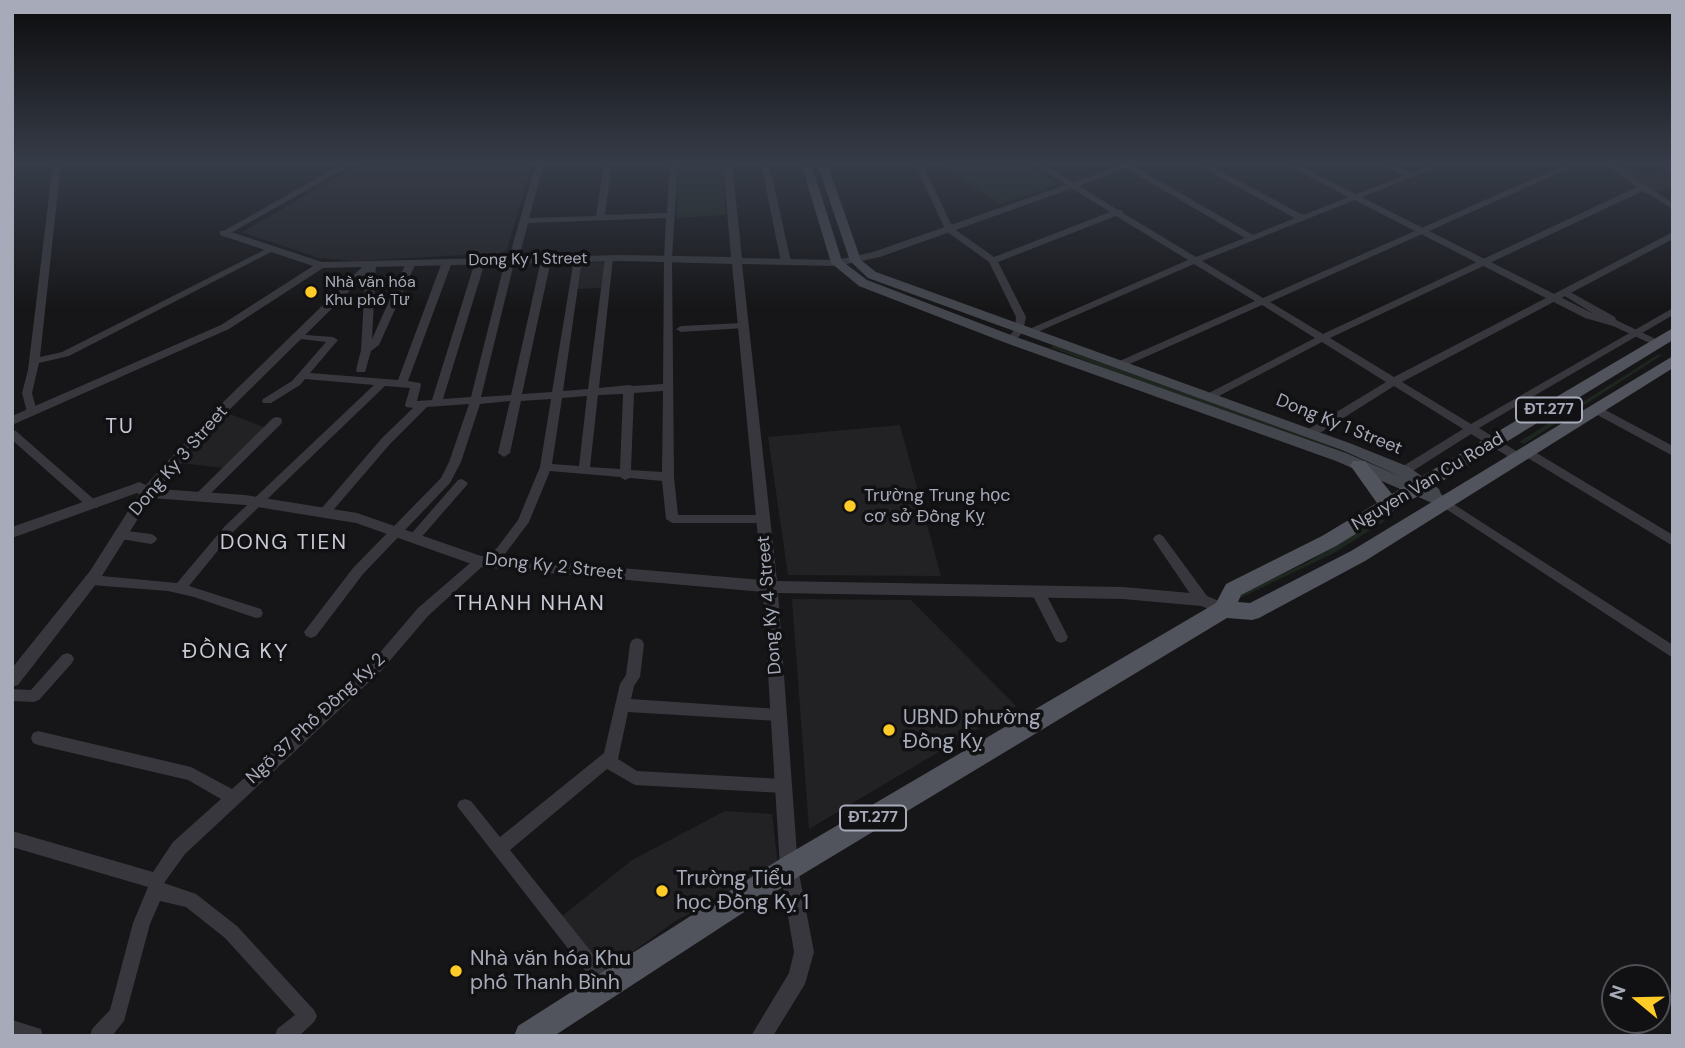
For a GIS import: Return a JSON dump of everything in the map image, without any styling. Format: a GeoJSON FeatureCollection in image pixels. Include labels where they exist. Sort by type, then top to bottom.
{"type":"FeatureCollection","features":[{"type":"Feature","properties":{"kind":"main road"},"geometry":{"type":"LineString","coordinates":[[821,212],[837,263]]}},
{"type":"Feature","properties":{"kind":"main road"},"geometry":{"type":"LineString","coordinates":[[839,212],[856,261]]}},
{"type":"Feature","properties":{"kind":"main road","name":"Dong Ky 1 Street"},"geometry":{"type":"LineString","coordinates":[[856,261],[877,277],[1418,487],[1444,502]]}},
{"type":"Feature","properties":{"kind":"main road","name":"Dong Ky 1 Street"},"geometry":{"type":"LineString","coordinates":[[837,263],[867,286],[1119,365],[1311,433],[1404,471],[1418,487]]}},
{"type":"Feature","properties":{"kind":"main road","name":"Nguyen Van Cu Road"},"geometry":{"type":"LineString","coordinates":[[528,1036],[789,868],[1233,590],[1289,563],[1388,506],[1665,338]]}},
{"type":"Feature","properties":{"kind":"main road","name":"Nguyen Van Cu Road"},"geometry":{"type":"LineString","coordinates":[[1213,605],[1252,612],[1358,556],[1670,366]]}},
{"type":"Feature","properties":{"kind":"main road"},"geometry":{"type":"LineString","coordinates":[[1359,465],[1379,488],[1388,506]]}},
{"type":"Feature","properties":{"kind":"street"},"geometry":{"type":"LineString","coordinates":[[33,412],[27,393],[34,361],[51,212]]}},
{"type":"Feature","properties":{"kind":"street"},"geometry":{"type":"LineString","coordinates":[[224,233],[262,212]]}},
{"type":"Feature","properties":{"kind":"street"},"geometry":{"type":"LineString","coordinates":[[311,632],[358,571],[399,532],[446,480],[455,462],[475,401],[511,261],[527,212]]}},
{"type":"Feature","properties":{"kind":"street"},"geometry":{"type":"LineString","coordinates":[[600,218],[601,212]]}},
{"type":"Feature","properties":{"kind":"street"},"geometry":{"type":"LineString","coordinates":[[670,212],[668,477],[672,519],[763,519]]}},
{"type":"Feature","properties":{"kind":"street","name":"Dong Ky 4 Street"},"geometry":{"type":"LineString","coordinates":[[732,212],[770,587],[789,868],[804,953],[798,977],[761,1036]]}},
{"type":"Feature","properties":{"kind":"street"},"geometry":{"type":"LineString","coordinates":[[775,212],[786,262]]}},
{"type":"Feature","properties":{"kind":"street"},"geometry":{"type":"LineString","coordinates":[[941,212],[949,229],[993,261],[1021,317],[1020,334],[1318,212]]}},
{"type":"Feature","properties":{"kind":"street"},"geometry":{"type":"LineString","coordinates":[[856,261],[998,212]]}},
{"type":"Feature","properties":{"kind":"street"},"geometry":{"type":"LineString","coordinates":[[993,261],[1119,212],[1495,443],[1522,454],[1673,541]]}},
{"type":"Feature","properties":{"kind":"street"},"geometry":{"type":"LineString","coordinates":[[1206,212],[1252,238]]}},
{"type":"Feature","properties":{"kind":"street"},"geometry":{"type":"LineString","coordinates":[[1290,212],[1302,218]]}},
{"type":"Feature","properties":{"kind":"street"},"geometry":{"type":"LineString","coordinates":[[1392,212],[1559,295],[1590,316],[1635,332],[1665,338]]}},
{"type":"Feature","properties":{"kind":"street"},"geometry":{"type":"LineString","coordinates":[[1119,365],[1463,212]]}},
{"type":"Feature","properties":{"kind":"street"},"geometry":{"type":"LineString","coordinates":[[1211,396],[1324,337],[1591,212]]}},
{"type":"Feature","properties":{"kind":"street"},"geometry":{"type":"LineString","coordinates":[[525,221],[670,215]]}},
{"type":"Feature","properties":{"kind":"street","name":"Dong Ky 1 Street"},"geometry":{"type":"LineString","coordinates":[[224,233],[321,265],[610,258],[837,263],[856,261]]}},
{"type":"Feature","properties":{"kind":"street"},"geometry":{"type":"LineString","coordinates":[[1311,433],[1395,381],[1673,235]]}},
{"type":"Feature","properties":{"kind":"street"},"geometry":{"type":"LineString","coordinates":[[34,361],[65,354],[271,250]]}},
{"type":"Feature","properties":{"kind":"street"},"geometry":{"type":"LineString","coordinates":[[584,471],[610,258]]}},
{"type":"Feature","properties":{"kind":"street","name":"Ngõ 37 Phố Đồng Kỵ 2"},"geometry":{"type":"LineString","coordinates":[[99,1036],[118,1015],[142,923],[156,886],[180,848],[232,797],[376,667],[424,612],[485,560],[501,551],[523,522],[546,467],[578,259]]}},
{"type":"Feature","properties":{"kind":"street"},"geometry":{"type":"LineString","coordinates":[[504,453],[546,260]]}},
{"type":"Feature","properties":{"kind":"street"},"geometry":{"type":"LineString","coordinates":[[436,404],[480,261]]}},
{"type":"Feature","properties":{"kind":"street"},"geometry":{"type":"LineString","coordinates":[[402,384],[447,262]]}},
{"type":"Feature","properties":{"kind":"street"},"geometry":{"type":"LineString","coordinates":[[366,350],[374,345],[411,263]]}},
{"type":"Feature","properties":{"kind":"street"},"geometry":{"type":"LineString","coordinates":[[361,370],[366,350],[371,264]]}},
{"type":"Feature","properties":{"kind":"street","name":"Dong Ky 3 Street"},"geometry":{"type":"LineString","coordinates":[[12,680],[91,580],[147,493],[217,415],[371,264]]}},
{"type":"Feature","properties":{"kind":"street"},"geometry":{"type":"LineString","coordinates":[[12,421],[225,327],[321,265]]}},
{"type":"Feature","properties":{"kind":"street"},"geometry":{"type":"LineString","coordinates":[[1404,471],[1472,428],[1673,311]]}},
{"type":"Feature","properties":{"kind":"street"},"geometry":{"type":"LineString","coordinates":[[681,329],[742,326]]}},
{"type":"Feature","properties":{"kind":"street"},"geometry":{"type":"LineString","coordinates":[[267,401],[302,376],[333,340],[296,337]]}},
{"type":"Feature","properties":{"kind":"street"},"geometry":{"type":"LineString","coordinates":[[302,376],[416,385],[410,405],[592,390],[669,387]]}},
{"type":"Feature","properties":{"kind":"street"},"geometry":{"type":"LineString","coordinates":[[180,589],[229,529],[382,383]]}},
{"type":"Feature","properties":{"kind":"street"},"geometry":{"type":"LineString","coordinates":[[625,476],[629,388]]}},
{"type":"Feature","properties":{"kind":"street"},"geometry":{"type":"LineString","coordinates":[[325,512],[386,441],[423,405]]}},
{"type":"Feature","properties":{"kind":"street"},"geometry":{"type":"LineString","coordinates":[[1596,409],[1673,452]]}},
{"type":"Feature","properties":{"kind":"street"},"geometry":{"type":"LineString","coordinates":[[200,497],[277,421]]}},
{"type":"Feature","properties":{"kind":"street"},"geometry":{"type":"LineString","coordinates":[[12,434],[93,505]]}},
{"type":"Feature","properties":{"kind":"street"},"geometry":{"type":"LineString","coordinates":[[546,467],[625,476],[668,477]]}},
{"type":"Feature","properties":{"kind":"street"},"geometry":{"type":"LineString","coordinates":[[415,537],[462,483]]}},
{"type":"Feature","properties":{"kind":"street","name":"Dong Ky 2 Street"},"geometry":{"type":"LineString","coordinates":[[12,533],[139,487],[147,493],[258,502],[357,518],[485,560],[770,587],[1114,595],[1125,599],[1137,597],[1213,605]]}},
{"type":"Feature","properties":{"kind":"street"},"geometry":{"type":"LineString","coordinates":[[1444,502],[1673,652]]}},
{"type":"Feature","properties":{"kind":"street"},"geometry":{"type":"LineString","coordinates":[[119,535],[151,538]]}},
{"type":"Feature","properties":{"kind":"street"},"geometry":{"type":"LineString","coordinates":[[1159,539],[1213,605]]}},
{"type":"Feature","properties":{"kind":"street"},"geometry":{"type":"LineString","coordinates":[[91,580],[180,589],[256,613]]}},
{"type":"Feature","properties":{"kind":"street"},"geometry":{"type":"LineString","coordinates":[[1038,592],[1061,637]]}},
{"type":"Feature","properties":{"kind":"street"},"geometry":{"type":"LineString","coordinates":[[499,848],[607,761],[616,747],[627,684],[633,677],[637,644]]}},
{"type":"Feature","properties":{"kind":"street"},"geometry":{"type":"LineString","coordinates":[[12,695],[34,696],[67,659]]}},
{"type":"Feature","properties":{"kind":"street"},"geometry":{"type":"LineString","coordinates":[[624,705],[778,715]]}},
{"type":"Feature","properties":{"kind":"street"},"geometry":{"type":"LineString","coordinates":[[38,738],[191,774],[232,797]]}},
{"type":"Feature","properties":{"kind":"street"},"geometry":{"type":"LineString","coordinates":[[607,761],[635,778],[783,786]]}},
{"type":"Feature","properties":{"kind":"street"},"geometry":{"type":"LineString","coordinates":[[465,806],[607,985]]}},
{"type":"Feature","properties":{"kind":"street"},"geometry":{"type":"LineString","coordinates":[[12,839],[156,886],[190,900],[231,932],[308,1016],[284,1036]]}},
{"type":"Feature","properties":{"kind":"street"},"geometry":{"type":"LineString","coordinates":[[12,1029],[34,1036]]}},
{"type":"Feature","properties":{"kind":"shaded area"},"geometry":{"type":"Polygon","coordinates":[[[277,212],[518,212],[507,250],[499,253],[355,261],[319,258],[242,232],[277,212]]]}},
{"type":"Feature","properties":{"kind":"shaded area"},"geometry":{"type":"Polygon","coordinates":[[[677,212],[726,212],[726,215],[677,218],[677,212]]]}},
{"type":"Feature","properties":{"kind":"shaded area"},"geometry":{"type":"Polygon","coordinates":[[[607,262],[604,288],[575,289],[580,263],[607,262]]]}},
{"type":"Feature","properties":{"kind":"shaded area"},"geometry":{"type":"Polygon","coordinates":[[[1054,346],[1343,449],[1351,454],[1050,347],[1054,346]]]}},
{"type":"Feature","properties":{"kind":"shaded area"},"geometry":{"type":"Polygon","coordinates":[[[1659,354],[1662,355],[1524,444],[1519,442],[1659,354]]]}},
{"type":"Feature","properties":{"kind":"shaded area"},"geometry":{"type":"Polygon","coordinates":[[[227,413],[264,427],[225,468],[179,463],[227,413]]]}},
{"type":"Feature","properties":{"kind":"shaded area","name":"Trường Trung học cơ sở Đồng Kỵ"},"geometry":{"type":"Polygon","coordinates":[[[900,425],[941,576],[788,575],[768,437],[900,425]]]}},
{"type":"Feature","properties":{"kind":"shaded area"},"geometry":{"type":"Polygon","coordinates":[[[1380,519],[1385,521],[1334,553],[1238,599],[1237,595],[1308,562],[1380,519]]]}},
{"type":"Feature","properties":{"kind":"shaded area","name":"UBND phường Đồng Kỵ"},"geometry":{"type":"Polygon","coordinates":[[[792,599],[911,600],[1016,706],[809,829],[792,599]]]}},
{"type":"Feature","properties":{"kind":"shaded area","name":"Trường Tiểu học Đồng Kỵ 1"},"geometry":{"type":"Polygon","coordinates":[[[725,811],[772,814],[778,865],[674,922],[602,974],[561,917],[632,860],[725,811]]]}},
{"type":"Feature","properties":{"kind":"place","name":"Nhà văn hóa Khu phố Tư"},"geometry":{"type":"Point","coordinates":[311,292]}},
{"type":"Feature","properties":{"kind":"place","name":"Trường Trung học cơ sở Đồng Kỵ"},"geometry":{"type":"Point","coordinates":[850,506]}},
{"type":"Feature","properties":{"kind":"place","name":"UBND phường Đồng Kỵ"},"geometry":{"type":"Point","coordinates":[889,730]}},
{"type":"Feature","properties":{"kind":"place","name":"Trường Tiểu học Đồng Kỵ 1"},"geometry":{"type":"Point","coordinates":[662,891]}},
{"type":"Feature","properties":{"kind":"place","name":"Nhà văn hóa Khu phố Thanh Bình"},"geometry":{"type":"Point","coordinates":[456,971]}},
{"type":"Feature","properties":{"kind":"district","name":"TU"},"geometry":{"type":"Point","coordinates":[120,427]}},
{"type":"Feature","properties":{"kind":"district","name":"DONG TIEN"},"geometry":{"type":"Point","coordinates":[284,543]}},
{"type":"Feature","properties":{"kind":"district","name":"THANH NHAN"},"geometry":{"type":"Point","coordinates":[530,604]}},
{"type":"Feature","properties":{"kind":"district","name":"ĐỒNG KỴ"},"geometry":{"type":"Point","coordinates":[236,652]}}]}
